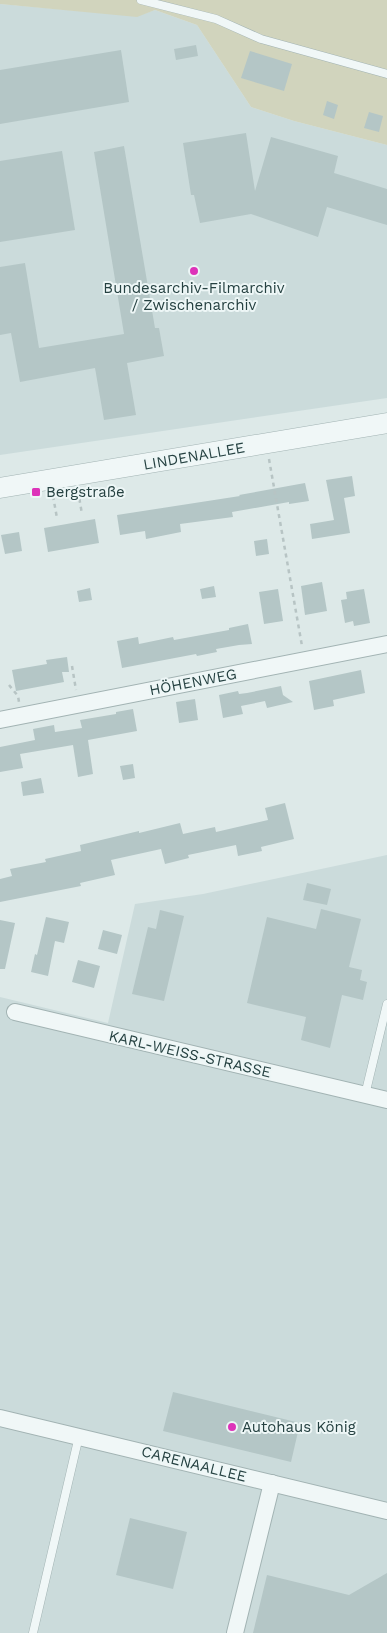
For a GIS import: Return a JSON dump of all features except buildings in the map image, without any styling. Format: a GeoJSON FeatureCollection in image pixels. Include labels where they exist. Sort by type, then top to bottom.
{"type":"FeatureCollection","features":[{"type":"Feature","properties":{"kind":"street","name":"LINDENALLEE"},"geometry":{"type":"LineString","coordinates":[[0,488],[387,423]]}},
{"type":"Feature","properties":{"kind":"street","name":"HÖHENWEG"},"geometry":{"type":"LineString","coordinates":[[0,720],[387,644]]}},
{"type":"Feature","properties":{"kind":"street","name":"KARL-WEISS-STRASSE"},"geometry":{"type":"LineString","coordinates":[[15,1012],[387,1100]]}},
{"type":"Feature","properties":{"kind":"street","name":"CARENAALLEE"},"geometry":{"type":"LineString","coordinates":[[0,1418],[387,1510]]}},
{"type":"Feature","properties":{"kind":"street"},"geometry":{"type":"LineString","coordinates":[[235,1633],[272,1483]]}},
{"type":"Feature","properties":{"kind":"lane"},"geometry":{"type":"LineString","coordinates":[[140,0],[216,19],[261,40],[387,74]]}},
{"type":"Feature","properties":{"kind":"lane"},"geometry":{"type":"LineString","coordinates":[[365,1095],[387,1004]]}},
{"type":"Feature","properties":{"kind":"lane"},"geometry":{"type":"LineString","coordinates":[[33,1633],[79,1436]]}},
{"type":"Feature","properties":{"kind":"path"},"geometry":{"type":"LineString","coordinates":[[269,458],[304,660]]}},
{"type":"Feature","properties":{"kind":"path"},"geometry":{"type":"LineString","coordinates":[[78,490],[82,514]]}},
{"type":"Feature","properties":{"kind":"path"},"geometry":{"type":"LineString","coordinates":[[53,494],[56,518]]}},
{"type":"Feature","properties":{"kind":"path"},"geometry":{"type":"LineString","coordinates":[[72,666],[78,704]]}},
{"type":"Feature","properties":{"kind":"path"},"geometry":{"type":"LineString","coordinates":[[9,685],[18,696],[21,716]]}},
{"type":"Feature","properties":{"kind":"shaded area","name":"Bundesarchiv-Filmarchiv / Zwischenarchiv"},"geometry":{"type":"Polygon","coordinates":[[[0,4],[137,16],[155,10],[197,25],[251,107],[294,121],[387,145],[387,398],[0,455],[0,4]]]}},
{"type":"Feature","properties":{"kind":"shaded area"},"geometry":{"type":"Polygon","coordinates":[[[387,855],[387,1633],[0,1633],[0,997],[108,1023],[135,904],[203,894],[387,855]]]}},
{"type":"Feature","properties":{"kind":"green space"},"geometry":{"type":"Polygon","coordinates":[[[0,0],[387,0],[387,145],[294,121],[251,107],[197,25],[155,10],[137,17],[0,4],[0,0]]]}},
{"type":"Feature","properties":{"kind":"place","name":"Bundesarchiv-Filmarchiv / Zwischenarchiv"},"geometry":{"type":"Point","coordinates":[194,271]}},
{"type":"Feature","properties":{"kind":"place","name":"Bergstraße"},"geometry":{"type":"Point","coordinates":[36,492]}},
{"type":"Feature","properties":{"kind":"place","name":"Autohaus König"},"geometry":{"type":"Point","coordinates":[232,1427]}}]}
